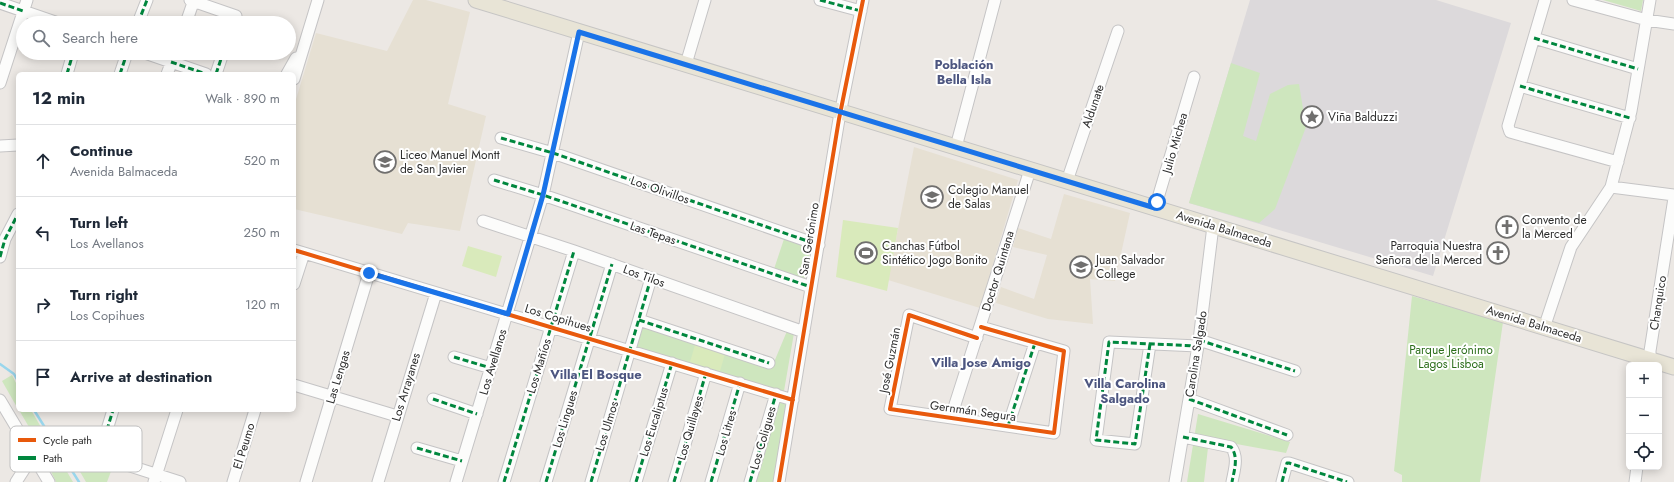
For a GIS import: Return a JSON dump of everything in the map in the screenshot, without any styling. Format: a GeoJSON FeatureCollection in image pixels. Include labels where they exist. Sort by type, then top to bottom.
{"type":"FeatureCollection","features":[{"type":"Feature","properties":{"kind":"main road","name":"Avenida Balmaceda"},"geometry":{"type":"LineString","coordinates":[[476,0],[1544,328],[1647,362]]}},
{"type":"Feature","properties":{"kind":"main road","name":"Avenida Balmaceda"},"geometry":{"type":"LineString","coordinates":[[1662,365],[1674,367]]}},
{"type":"Feature","properties":{"kind":"street"},"geometry":{"type":"LineString","coordinates":[[21,16],[27,0]]}},
{"type":"Feature","properties":{"kind":"street"},"geometry":{"type":"LineString","coordinates":[[141,16],[147,0]]}},
{"type":"Feature","properties":{"kind":"street"},"geometry":{"type":"LineString","coordinates":[[188,16],[193,0],[228,16]]}},
{"type":"Feature","properties":{"kind":"street"},"geometry":{"type":"LineString","coordinates":[[296,73],[318,0]]}},
{"type":"Feature","properties":{"kind":"street"},"geometry":{"type":"LineString","coordinates":[[686,64],[705,0]]}},
{"type":"Feature","properties":{"kind":"street"},"geometry":{"type":"LineString","coordinates":[[820,0],[862,5]]}},
{"type":"Feature","properties":{"kind":"street"},"geometry":{"type":"LineString","coordinates":[[956,147],[995,0]]}},
{"type":"Feature","properties":{"kind":"street"},"geometry":{"type":"LineString","coordinates":[[1545,0],[1508,126],[1510,132],[1618,162]]}},
{"type":"Feature","properties":{"kind":"street"},"geometry":{"type":"LineString","coordinates":[[1573,0],[1646,20],[1674,24]]}},
{"type":"Feature","properties":{"kind":"street"},"geometry":{"type":"LineString","coordinates":[[1544,328],[1571,246],[1611,187],[1630,118],[1650,0]]}},
{"type":"Feature","properties":{"kind":"street"},"geometry":{"type":"LineString","coordinates":[[0,3],[38,16]]}},
{"type":"Feature","properties":{"kind":"street","name":"San Gerónimo"},"geometry":{"type":"LineString","coordinates":[[779,482],[841,112],[862,5]]}},
{"type":"Feature","properties":{"kind":"street","name":"Aldunate"},"geometry":{"type":"LineString","coordinates":[[1067,181],[1118,31]]}},
{"type":"Feature","properties":{"kind":"street","name":"Los Avellanos"},"geometry":{"type":"LineString","coordinates":[[456,482],[543,195],[579,32]]}},
{"type":"Feature","properties":{"kind":"street"},"geometry":{"type":"LineString","coordinates":[[1,79],[16,33]]}},
{"type":"Feature","properties":{"kind":"street"},"geometry":{"type":"LineString","coordinates":[[1534,38],[1638,69]]}},
{"type":"Feature","properties":{"kind":"street"},"geometry":{"type":"LineString","coordinates":[[296,59],[305,44]]}},
{"type":"Feature","properties":{"kind":"street"},"geometry":{"type":"LineString","coordinates":[[68,72],[71,60]]}},
{"type":"Feature","properties":{"kind":"street"},"geometry":{"type":"LineString","coordinates":[[121,72],[125,60]]}},
{"type":"Feature","properties":{"kind":"street"},"geometry":{"type":"LineString","coordinates":[[168,72],[172,60]]}},
{"type":"Feature","properties":{"kind":"street"},"geometry":{"type":"LineString","coordinates":[[177,60],[202,72]]}},
{"type":"Feature","properties":{"kind":"street"},"geometry":{"type":"LineString","coordinates":[[217,72],[221,60]]}},
{"type":"Feature","properties":{"kind":"street"},"geometry":{"type":"LineString","coordinates":[[288,72],[295,60]]}},
{"type":"Feature","properties":{"kind":"street","name":"Julio Michea"},"geometry":{"type":"LineString","coordinates":[[1155,208],[1194,78]]}},
{"type":"Feature","properties":{"kind":"street"},"geometry":{"type":"LineString","coordinates":[[1520,86],[1630,118]]}},
{"type":"Feature","properties":{"kind":"street","name":"Los Olivillos"},"geometry":{"type":"LineString","coordinates":[[501,138],[553,153],[818,245]]}},
{"type":"Feature","properties":{"kind":"street"},"geometry":{"type":"LineString","coordinates":[[0,146],[16,145]]}},
{"type":"Feature","properties":{"kind":"street","name":"Doctor Quintana"},"geometry":{"type":"LineString","coordinates":[[951,417],[1030,170]]}},
{"type":"Feature","properties":{"kind":"street","name":"Las Tepas"},"geometry":{"type":"LineString","coordinates":[[494,180],[543,195],[812,287]]}},
{"type":"Feature","properties":{"kind":"street"},"geometry":{"type":"LineString","coordinates":[[1611,187],[1674,195]]}},
{"type":"Feature","properties":{"kind":"street","name":"Chanquico"},"geometry":{"type":"LineString","coordinates":[[1650,362],[1650,352],[1674,198]]}},
{"type":"Feature","properties":{"kind":"street"},"geometry":{"type":"LineString","coordinates":[[0,257],[2,239],[16,217]]}},
{"type":"Feature","properties":{"kind":"street","name":"Los Tilos"},"geometry":{"type":"LineString","coordinates":[[483,222],[530,236],[612,264],[804,332]]}},
{"type":"Feature","properties":{"kind":"street","name":"Carolina Salgado"},"geometry":{"type":"LineString","coordinates":[[1175,482],[1198,343],[1213,226]]}},
{"type":"Feature","properties":{"kind":"street","name":"Los Mañíos"},"geometry":{"type":"LineString","coordinates":[[504,482],[574,251]]}},
{"type":"Feature","properties":{"kind":"street"},"geometry":{"type":"LineString","coordinates":[[296,271],[299,252]]}},
{"type":"Feature","properties":{"kind":"street","name":"Los Copihues"},"geometry":{"type":"LineString","coordinates":[[299,252],[793,400]]}},
{"type":"Feature","properties":{"kind":"street","name":"Los Lingues"},"geometry":{"type":"LineString","coordinates":[[546,482],[612,264]]}},
{"type":"Feature","properties":{"kind":"street","name":"Las Lengas"},"geometry":{"type":"LineString","coordinates":[[306,482],[369,273]]}},
{"type":"Feature","properties":{"kind":"street","name":"Los Ulmos"},"geometry":{"type":"LineString","coordinates":[[591,482],[651,278]]}},
{"type":"Feature","properties":{"kind":"street","name":"Los Arrayanes"},"geometry":{"type":"LineString","coordinates":[[378,482],[436,293]]}},
{"type":"Feature","properties":{"kind":"street","name":"José Guzmán"},"geometry":{"type":"LineString","coordinates":[[890,409],[909,314],[977,338]]}},
{"type":"Feature","properties":{"kind":"street"},"geometry":{"type":"LineString","coordinates":[[639,320],[769,363]]}},
{"type":"Feature","properties":{"kind":"street"},"geometry":{"type":"LineString","coordinates":[[981,327],[1035,343],[1008,426]]}},
{"type":"Feature","properties":{"kind":"street"},"geometry":{"type":"LineString","coordinates":[[1150,344],[1136,444],[1096,440],[1109,342],[1150,344],[1198,343],[1295,372]]}},
{"type":"Feature","properties":{"kind":"street","name":"Gernmán Segura"},"geometry":{"type":"LineString","coordinates":[[890,409],[1054,433],[1064,352],[1035,343]]}},
{"type":"Feature","properties":{"kind":"street"},"geometry":{"type":"LineString","coordinates":[[454,357],[491,368]]}},
{"type":"Feature","properties":{"kind":"street","name":"Los Eucaliptus"},"geometry":{"type":"LineString","coordinates":[[636,482],[672,363]]}},
{"type":"Feature","properties":{"kind":"street","name":"Los Quillayes"},"geometry":{"type":"LineString","coordinates":[[674,482],[706,373]]}},
{"type":"Feature","properties":{"kind":"street","name":"Los Litres"},"geometry":{"type":"LineString","coordinates":[[711,482],[740,383]]}},
{"type":"Feature","properties":{"kind":"street"},"geometry":{"type":"LineString","coordinates":[[296,386],[397,416]]}},
{"type":"Feature","properties":{"kind":"street","name":"Los Coligues"},"geometry":{"type":"LineString","coordinates":[[750,482],[776,394]]}},
{"type":"Feature","properties":{"kind":"street"},"geometry":{"type":"LineString","coordinates":[[433,399],[477,414]]}},
{"type":"Feature","properties":{"kind":"street"},"geometry":{"type":"LineString","coordinates":[[1189,399],[1287,434]]}},
{"type":"Feature","properties":{"kind":"street"},"geometry":{"type":"LineString","coordinates":[[0,400],[16,426]]}},
{"type":"Feature","properties":{"kind":"street"},"geometry":{"type":"LineString","coordinates":[[108,426],[112,412]]}},
{"type":"Feature","properties":{"kind":"street"},"geometry":{"type":"LineString","coordinates":[[156,478],[176,412]]}},
{"type":"Feature","properties":{"kind":"street","name":"El Peumo"},"geometry":{"type":"LineString","coordinates":[[233,482],[254,412]]}},
{"type":"Feature","properties":{"kind":"street"},"geometry":{"type":"LineString","coordinates":[[1183,437],[1232,447],[1236,458],[1232,482]]}},
{"type":"Feature","properties":{"kind":"street"},"geometry":{"type":"LineString","coordinates":[[417,448],[462,461]]}},
{"type":"Feature","properties":{"kind":"street"},"geometry":{"type":"LineString","coordinates":[[1282,482],[1287,463],[1348,482]]}},
{"type":"Feature","properties":{"kind":"street"},"geometry":{"type":"LineString","coordinates":[[1635,482],[1637,470]]}},
{"type":"Feature","properties":{"kind":"street"},"geometry":{"type":"LineString","coordinates":[[16,482],[22,472]]}},
{"type":"Feature","properties":{"kind":"street"},"geometry":{"type":"LineString","coordinates":[[44,472],[49,482]]}},
{"type":"Feature","properties":{"kind":"street"},"geometry":{"type":"LineString","coordinates":[[140,472],[156,478],[180,482]]}},
{"type":"Feature","properties":{"kind":"shaded area","name":"Liceo Manuel Montt de San Javier"},"geometry":{"type":"Polygon","coordinates":[[[413,0],[426,0],[470,12],[448,104],[486,116],[460,231],[408,223],[402,234],[296,209],[296,99],[316,33],[387,51],[413,0]]]}},
{"type":"Feature","properties":{"kind":"shaded area"},"geometry":{"type":"Polygon","coordinates":[[[1250,0],[1436,0],[1511,23],[1433,276],[1189,203],[1250,0]]]}},
{"type":"Feature","properties":{"kind":"shaded area"},"geometry":{"type":"Polygon","coordinates":[[[914,147],[1018,180],[980,308],[888,280],[914,147]]]}},
{"type":"Feature","properties":{"kind":"shaded area","name":"Juan Salvador College"},"geometry":{"type":"Polygon","coordinates":[[[1064,194],[1130,213],[1115,281],[1090,279],[1093,324],[1048,319],[996,303],[1001,287],[1034,299],[1047,255],[1013,247],[1018,228],[1051,239],[1064,194]]]}},
{"type":"Feature","properties":{"kind":"green space"},"geometry":{"type":"Polygon","coordinates":[[[1603,0],[1643,0],[1641,11],[1603,0]]]}},
{"type":"Feature","properties":{"kind":"green space"},"geometry":{"type":"Polygon","coordinates":[[[1231,63],[1260,73],[1243,136],[1256,141],[1270,94],[1288,85],[1299,84],[1306,127],[1275,209],[1259,223],[1189,203],[1231,63]]]}},
{"type":"Feature","properties":{"kind":"green space","name":"Canchas Fútbol Sintético Jogo Bonito"},"geometry":{"type":"Polygon","coordinates":[[[843,220],[898,228],[887,291],[836,277],[843,220]]]}},
{"type":"Feature","properties":{"kind":"green space"},"geometry":{"type":"Polygon","coordinates":[[[784,239],[811,247],[804,281],[774,269],[784,239]]]}},
{"type":"Feature","properties":{"kind":"green space"},"geometry":{"type":"Polygon","coordinates":[[[468,246],[502,256],[496,277],[462,266],[468,246]]]}},
{"type":"Feature","properties":{"kind":"green space","name":"Parque Jerónimo Lagos Lisboa"},"geometry":{"type":"Polygon","coordinates":[[[1412,296],[1503,322],[1480,482],[1402,482],[1402,475],[1394,471],[1412,296]]]}},
{"type":"Feature","properties":{"kind":"green space"},"geometry":{"type":"Polygon","coordinates":[[[636,322],[772,367],[787,331],[794,333],[784,391],[626,347],[636,322]]]}},
{"type":"Feature","properties":{"kind":"green space"},"geometry":{"type":"Polygon","coordinates":[[[695,345],[725,354],[720,371],[690,362],[695,345]]]}},
{"type":"Feature","properties":{"kind":"green space"},"geometry":{"type":"Polygon","coordinates":[[[12,375],[16,383],[16,406],[2,381],[12,375]]]}},
{"type":"Feature","properties":{"kind":"green space"},"geometry":{"type":"Polygon","coordinates":[[[774,397],[790,402],[774,482],[748,482],[774,397]]]}},
{"type":"Feature","properties":{"kind":"green space"},"geometry":{"type":"Polygon","coordinates":[[[20,412],[32,412],[40,426],[28,426],[20,412]]]}},
{"type":"Feature","properties":{"kind":"green space"},"geometry":{"type":"Polygon","coordinates":[[[1198,414],[1290,442],[1286,453],[1209,439],[1204,482],[1187,482],[1198,414]]]}},
{"type":"Feature","properties":{"kind":"green space"},"geometry":{"type":"Polygon","coordinates":[[[51,472],[67,472],[73,482],[56,482],[51,472]]]}},
{"type":"Feature","properties":{"kind":"green space"},"geometry":{"type":"Polygon","coordinates":[[[80,472],[111,472],[107,482],[86,482],[80,472]]]}},
{"type":"Feature","properties":{"kind":"waterway","name":"Chanquico"},"geometry":{"type":"LineString","coordinates":[[0,364],[14,374],[16,378]]}},
{"type":"Feature","properties":{"kind":"waterway"},"geometry":{"type":"LineString","coordinates":[[35,412],[44,426]]}},
{"type":"Feature","properties":{"kind":"waterway"},"geometry":{"type":"LineString","coordinates":[[73,472],[79,482]]}},
{"type":"Feature","properties":{"kind":"marked path"},"geometry":{"type":"LineString","coordinates":[[141,16],[147,0]]}},
{"type":"Feature","properties":{"kind":"marked path"},"geometry":{"type":"LineString","coordinates":[[820,0],[861,11]]}},
{"type":"Feature","properties":{"kind":"marked path"},"geometry":{"type":"LineString","coordinates":[[0,3],[23,11]]}},
{"type":"Feature","properties":{"kind":"marked path"},"geometry":{"type":"LineString","coordinates":[[1534,38],[1638,69]]}},
{"type":"Feature","properties":{"kind":"marked path"},"geometry":{"type":"LineString","coordinates":[[68,72],[71,60]]}},
{"type":"Feature","properties":{"kind":"marked path"},"geometry":{"type":"LineString","coordinates":[[121,72],[125,60]]}},
{"type":"Feature","properties":{"kind":"marked path"},"geometry":{"type":"LineString","coordinates":[[217,72],[221,60]]}},
{"type":"Feature","properties":{"kind":"marked path"},"geometry":{"type":"LineString","coordinates":[[171,62],[200,72]]}},
{"type":"Feature","properties":{"kind":"marked path"},"geometry":{"type":"LineString","coordinates":[[1520,86],[1630,118]]}},
{"type":"Feature","properties":{"kind":"marked path"},"geometry":{"type":"LineString","coordinates":[[501,138],[553,153],[819,245]]}},
{"type":"Feature","properties":{"kind":"marked path"},"geometry":{"type":"LineString","coordinates":[[494,180],[543,195],[811,287]]}},
{"type":"Feature","properties":{"kind":"marked path"},"geometry":{"type":"LineString","coordinates":[[0,257],[5,239],[16,218]]}},
{"type":"Feature","properties":{"kind":"marked path"},"geometry":{"type":"LineString","coordinates":[[504,482],[574,251]]}},
{"type":"Feature","properties":{"kind":"marked path"},"geometry":{"type":"LineString","coordinates":[[546,482],[612,264]]}},
{"type":"Feature","properties":{"kind":"marked path"},"geometry":{"type":"LineString","coordinates":[[591,482],[651,278]]}},
{"type":"Feature","properties":{"kind":"marked path"},"geometry":{"type":"LineString","coordinates":[[639,320],[769,363]]}},
{"type":"Feature","properties":{"kind":"marked path"},"geometry":{"type":"LineString","coordinates":[[1199,340],[1295,371]]}},
{"type":"Feature","properties":{"kind":"marked path"},"geometry":{"type":"LineString","coordinates":[[1150,344],[1135,444],[1096,440],[1109,342],[1198,346]]}},
{"type":"Feature","properties":{"kind":"marked path"},"geometry":{"type":"LineString","coordinates":[[1008,426],[1035,343]]}},
{"type":"Feature","properties":{"kind":"marked path"},"geometry":{"type":"LineString","coordinates":[[454,357],[491,368]]}},
{"type":"Feature","properties":{"kind":"marked path"},"geometry":{"type":"LineString","coordinates":[[636,482],[672,363]]}},
{"type":"Feature","properties":{"kind":"marked path"},"geometry":{"type":"LineString","coordinates":[[674,482],[706,373]]}},
{"type":"Feature","properties":{"kind":"marked path"},"geometry":{"type":"LineString","coordinates":[[711,482],[740,383]]}},
{"type":"Feature","properties":{"kind":"marked path"},"geometry":{"type":"LineString","coordinates":[[750,482],[776,394]]}},
{"type":"Feature","properties":{"kind":"marked path"},"geometry":{"type":"LineString","coordinates":[[433,399],[477,414]]}},
{"type":"Feature","properties":{"kind":"marked path"},"geometry":{"type":"LineString","coordinates":[[1189,399],[1287,435]]}},
{"type":"Feature","properties":{"kind":"marked path"},"geometry":{"type":"LineString","coordinates":[[108,426],[112,412]]}},
{"type":"Feature","properties":{"kind":"marked path"},"geometry":{"type":"LineString","coordinates":[[1183,437],[1231,447],[1235,455],[1235,469],[1232,482]]}},
{"type":"Feature","properties":{"kind":"marked path"},"geometry":{"type":"LineString","coordinates":[[417,448],[462,461]]}},
{"type":"Feature","properties":{"kind":"marked path"},"geometry":{"type":"LineString","coordinates":[[1282,482],[1287,463],[1347,482]]}},
{"type":"Feature","properties":{"kind":"cycle path"},"geometry":{"type":"LineString","coordinates":[[779,482],[839,119],[863,0]]}},
{"type":"Feature","properties":{"kind":"cycle path"},"geometry":{"type":"LineString","coordinates":[[296,251],[793,400]]}},
{"type":"Feature","properties":{"kind":"cycle path"},"geometry":{"type":"LineString","coordinates":[[977,338],[909,315],[890,409],[1054,433],[1064,351],[981,327]]}},
{"type":"Feature","properties":{"kind":"place","name":"Viña Balduzzi"},"geometry":{"type":"Point","coordinates":[1312,117]}},
{"type":"Feature","properties":{"kind":"place","name":"Liceo Manuel Montt de San Javier"},"geometry":{"type":"Point","coordinates":[385,162]}},
{"type":"Feature","properties":{"kind":"place","name":"Colegio Manuel de Salas"},"geometry":{"type":"Point","coordinates":[932,197]}},
{"type":"Feature","properties":{"kind":"place","name":"Convento de la Merced"},"geometry":{"type":"Point","coordinates":[1507,227]}},
{"type":"Feature","properties":{"kind":"place","name":"Canchas Fútbol Sintético Jogo Bonito"},"geometry":{"type":"Point","coordinates":[866,253]}},
{"type":"Feature","properties":{"kind":"place","name":"Parroquia Nuestra Señora de la Merced"},"geometry":{"type":"Point","coordinates":[1498,253]}},
{"type":"Feature","properties":{"kind":"place","name":"Juan Salvador College"},"geometry":{"type":"Point","coordinates":[1081,267]}},
{"type":"Feature","properties":{"kind":"district","name":"Población Bella Isla"},"geometry":{"type":"Point","coordinates":[964,72]}},
{"type":"Feature","properties":{"kind":"district","name":"Villa Jose Amigo"},"geometry":{"type":"Point","coordinates":[981,362]}},
{"type":"Feature","properties":{"kind":"district","name":"Villa El Bosque"},"geometry":{"type":"Point","coordinates":[596,374]}},
{"type":"Feature","properties":{"kind":"district","name":"Villa Carolina Salgado"},"geometry":{"type":"Point","coordinates":[1125,390]}},
{"type":"Feature","properties":{"kind":"route"},"geometry":{"type":"LineString","coordinates":[[369,273],[508,314],[543,195],[579,32],[1155,208],[1157,202]]}}]}
